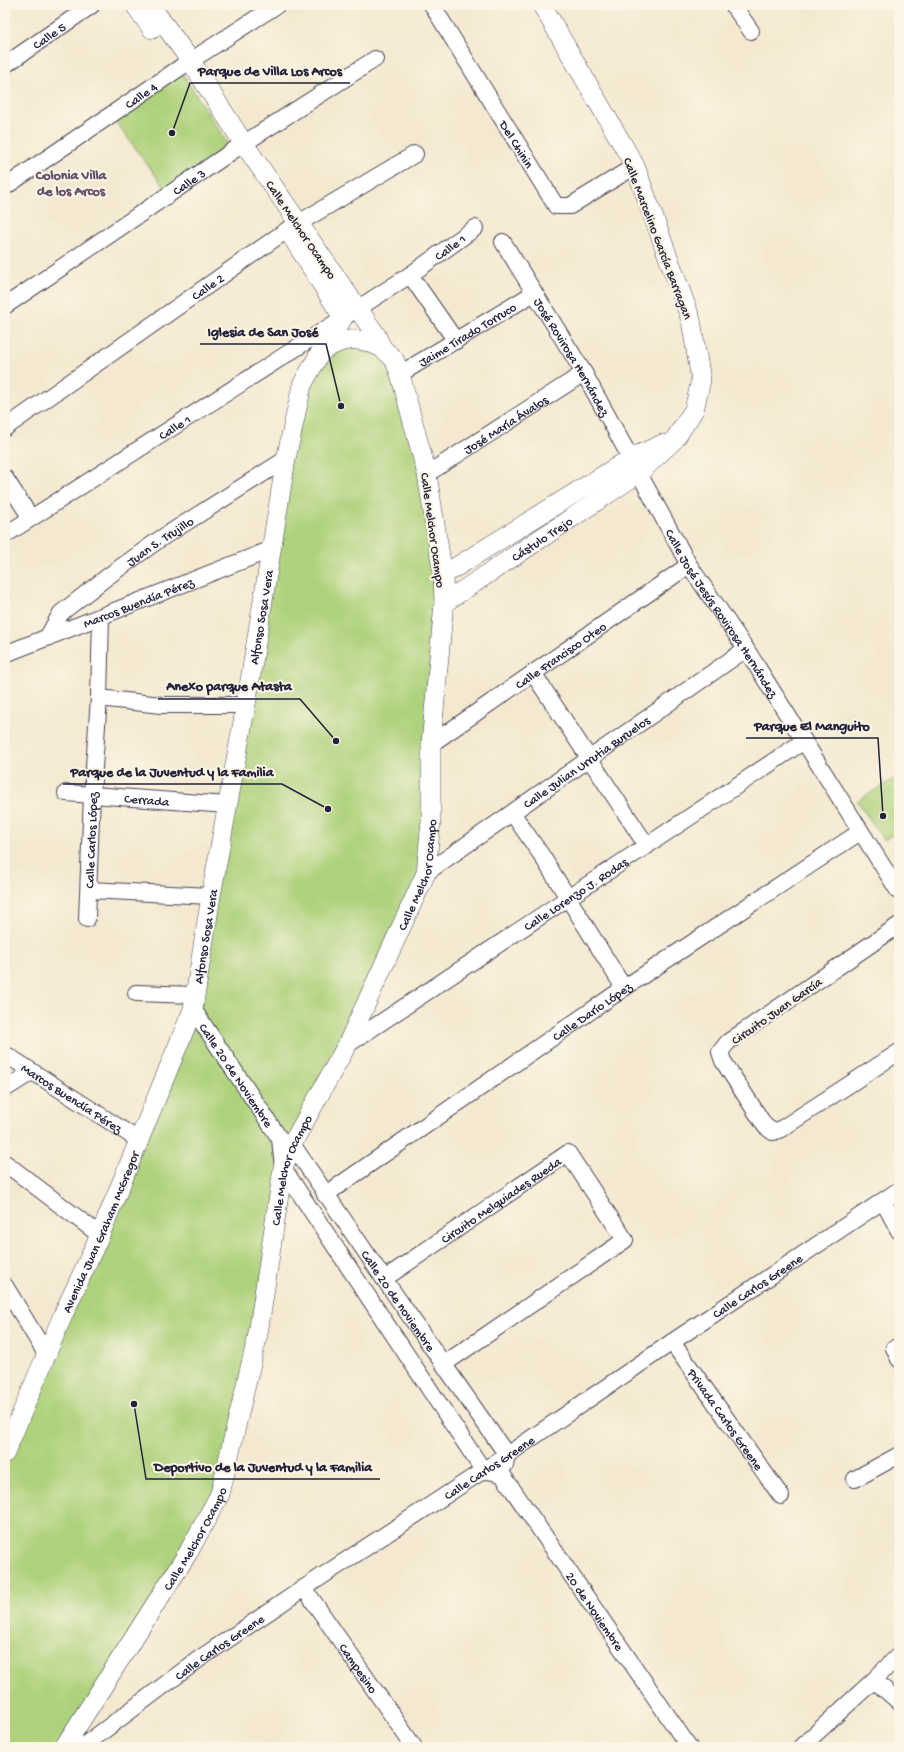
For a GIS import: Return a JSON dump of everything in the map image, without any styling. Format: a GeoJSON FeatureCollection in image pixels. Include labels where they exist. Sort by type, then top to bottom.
{"type":"FeatureCollection","features":[{"type":"Feature","properties":{"kind":"street","name":"Calle 5"},"geometry":{"type":"LineString","coordinates":[[5,65],[92,5]]}},
{"type":"Feature","properties":{"kind":"street","name":"Calle Melchor Ocampo"},"geometry":{"type":"LineString","coordinates":[[135,5],[186,64]]}},
{"type":"Feature","properties":{"kind":"street","name":"Calle Melchor Ocampo"},"geometry":{"type":"LineString","coordinates":[[64,1747],[188,1553],[220,1494],[258,1334],[286,1142],[346,1045],[426,873],[431,820],[431,744],[444,603],[443,575],[427,474],[400,374],[394,360],[346,318],[293,226],[239,147],[150,5]]}},
{"type":"Feature","properties":{"kind":"street","name":"Calle 4"},"geometry":{"type":"LineString","coordinates":[[5,187],[186,64],[277,5]]}},
{"type":"Feature","properties":{"kind":"street","name":"Del Chinin"},"geometry":{"type":"LineString","coordinates":[[432,5],[556,206],[570,206],[635,166]]}},
{"type":"Feature","properties":{"kind":"street","name":"Calle Marcelino García Barragan"},"geometry":{"type":"LineString","coordinates":[[542,5],[635,166],[691,320],[701,380],[694,410],[675,438],[635,466]]}},
{"type":"Feature","properties":{"kind":"street"},"geometry":{"type":"LineString","coordinates":[[733,5],[751,31]]}},
{"type":"Feature","properties":{"kind":"street","name":"Calle 3"},"geometry":{"type":"LineString","coordinates":[[5,306],[239,147],[374,59]]}},
{"type":"Feature","properties":{"kind":"street","name":"Calle 2"},"geometry":{"type":"LineString","coordinates":[[5,428],[293,226],[415,154]]}},
{"type":"Feature","properties":{"kind":"street","name":"Calle 1"},"geometry":{"type":"LineString","coordinates":[[5,535],[346,318],[410,275],[475,228]]}},
{"type":"Feature","properties":{"kind":"street","name":"José Rovirosa Hernández"},"geometry":{"type":"LineString","coordinates":[[503,242],[584,373],[635,466]]}},
{"type":"Feature","properties":{"kind":"street"},"geometry":{"type":"LineString","coordinates":[[410,275],[456,341]]}},
{"type":"Feature","properties":{"kind":"street","name":"Jaime Tirado Torruco"},"geometry":{"type":"LineString","coordinates":[[400,374],[534,293]]}},
{"type":"Feature","properties":{"kind":"street","name":"Alfonso Sosa Vera"},"geometry":{"type":"LineString","coordinates":[[194,1002],[211,896],[246,705],[286,459],[302,385],[320,353],[346,318]]}},
{"type":"Feature","properties":{"kind":"street"},"geometry":{"type":"LineString","coordinates":[[320,353],[334,343],[349,340],[370,341],[382,348]]}},
{"type":"Feature","properties":{"kind":"street","name":"José María Ávalos"},"geometry":{"type":"LineString","coordinates":[[427,474],[584,373]]}},
{"type":"Feature","properties":{"kind":"street","name":"Juan S. Trujillo"},"geometry":{"type":"LineString","coordinates":[[47,638],[61,613],[107,577],[166,535],[286,459]]}},
{"type":"Feature","properties":{"kind":"street","name":"Calle José Jesús Rovirosa Hernández"},"geometry":{"type":"LineString","coordinates":[[635,466],[689,565],[746,649],[899,892]]}},
{"type":"Feature","properties":{"kind":"street","name":"Cástulo Trejo"},"geometry":{"type":"LineString","coordinates":[[443,575],[635,466]]}},
{"type":"Feature","properties":{"kind":"street","name":"Cástulo Trejo"},"geometry":{"type":"LineString","coordinates":[[444,603],[635,466]]}},
{"type":"Feature","properties":{"kind":"street"},"geometry":{"type":"LineString","coordinates":[[5,478],[31,518]]}},
{"type":"Feature","properties":{"kind":"street","name":"Marcos Buendía Pérez"},"geometry":{"type":"LineString","coordinates":[[5,654],[272,549]]}},
{"type":"Feature","properties":{"kind":"street","name":"Calle Francisco Oteo"},"geometry":{"type":"LineString","coordinates":[[431,744],[689,565]]}},
{"type":"Feature","properties":{"kind":"street","name":"Calle Carlos López"},"geometry":{"type":"LineString","coordinates":[[87,919],[90,890],[92,795],[100,698],[101,617]]}},
{"type":"Feature","properties":{"kind":"street","name":"Calle Julian Urrutia Buruelos"},"geometry":{"type":"LineString","coordinates":[[426,873],[513,814],[746,649]]}},
{"type":"Feature","properties":{"kind":"street"},"geometry":{"type":"LineString","coordinates":[[533,674],[647,846]]}},
{"type":"Feature","properties":{"kind":"street"},"geometry":{"type":"LineString","coordinates":[[100,698],[161,705],[246,705]]}},
{"type":"Feature","properties":{"kind":"street","name":"Calle Lorenzo J. Rodas"},"geometry":{"type":"LineString","coordinates":[[346,1045],[804,741]]}},
{"type":"Feature","properties":{"kind":"street","name":"Cerrada"},"geometry":{"type":"LineString","coordinates":[[66,793],[227,805]]}},
{"type":"Feature","properties":{"kind":"street"},"geometry":{"type":"LineString","coordinates":[[513,814],[624,988]]}},
{"type":"Feature","properties":{"kind":"street","name":"Calle Darío López"},"geometry":{"type":"LineString","coordinates":[[325,1195],[624,988],[860,832]]}},
{"type":"Feature","properties":{"kind":"street"},"geometry":{"type":"LineString","coordinates":[[90,890],[211,896]]}},
{"type":"Feature","properties":{"kind":"street","name":"Circuito Juan García"},"geometry":{"type":"LineString","coordinates":[[899,925],[728,1042],[720,1052],[723,1061],[765,1126],[772,1132],[781,1128],[899,1052]]}},
{"type":"Feature","properties":{"kind":"street"},"geometry":{"type":"LineString","coordinates":[[136,993],[194,1002]]}},
{"type":"Feature","properties":{"kind":"street","name":"Avenida Juan Graham McGregor"},"geometry":{"type":"LineString","coordinates":[[5,1453],[46,1354],[100,1235],[140,1141],[194,1002]]}},
{"type":"Feature","properties":{"kind":"street","name":"Calle 20 de Noviembre"},"geometry":{"type":"LineString","coordinates":[[194,1002],[286,1142]]}},
{"type":"Feature","properties":{"kind":"street","name":"Marcos Buendía Pérez"},"geometry":{"type":"LineString","coordinates":[[5,1054],[140,1141]]}},
{"type":"Feature","properties":{"kind":"street"},"geometry":{"type":"LineString","coordinates":[[5,1089],[32,1072]]}},
{"type":"Feature","properties":{"kind":"street","name":"Calle 20 de noviembre"},"geometry":{"type":"LineString","coordinates":[[286,1142],[325,1195],[507,1455]]}},
{"type":"Feature","properties":{"kind":"street","name":"Circuito Melquiades Rueda"},"geometry":{"type":"LineString","coordinates":[[384,1279],[568,1153],[625,1240],[444,1364]]}},
{"type":"Feature","properties":{"kind":"street","name":"Calle 20 de noviembre"},"geometry":{"type":"LineString","coordinates":[[283,1168],[482,1470]]}},
{"type":"Feature","properties":{"kind":"street"},"geometry":{"type":"LineString","coordinates":[[7,1170],[100,1235]]}},
{"type":"Feature","properties":{"kind":"street","name":"Calle Carlos Greene"},"geometry":{"type":"LineString","coordinates":[[82,1747],[199,1659],[482,1470],[507,1455],[672,1342],[899,1190]]}},
{"type":"Feature","properties":{"kind":"street"},"geometry":{"type":"LineString","coordinates":[[883,1201],[899,1231]]}},
{"type":"Feature","properties":{"kind":"street"},"geometry":{"type":"LineString","coordinates":[[5,1286],[46,1354]]}},
{"type":"Feature","properties":{"kind":"street","name":"Privada Carlos Greene"},"geometry":{"type":"LineString","coordinates":[[672,1342],[781,1496]]}},
{"type":"Feature","properties":{"kind":"street"},"geometry":{"type":"LineString","coordinates":[[482,1470],[502,1474],[507,1455]]}},
{"type":"Feature","properties":{"kind":"street"},"geometry":{"type":"LineString","coordinates":[[855,1479],[899,1455]]}},
{"type":"Feature","properties":{"kind":"street","name":"20 de Noviembre"},"geometry":{"type":"LineString","coordinates":[[502,1474],[689,1747]]}},
{"type":"Feature","properties":{"kind":"street","name":"Campesino"},"geometry":{"type":"LineString","coordinates":[[304,1588],[414,1747]]}},
{"type":"Feature","properties":{"kind":"street"},"geometry":{"type":"LineString","coordinates":[[801,1747],[899,1655]]}},
{"type":"Feature","properties":{"kind":"street"},"geometry":{"type":"LineString","coordinates":[[874,1680],[899,1702]]}},
{"type":"Feature","properties":{"kind":"green space"},"geometry":{"type":"Polygon","coordinates":[[[180,70],[231,149],[167,191],[112,117],[180,70]]]}},
{"type":"Feature","properties":{"kind":"green space"},"geometry":{"type":"Polygon","coordinates":[[[341,341],[394,359],[443,575],[426,873],[283,1168],[220,1494],[63,1747],[5,1747],[5,1453],[193,1009],[302,385],[341,341]]]}},
{"type":"Feature","properties":{"kind":"green space"},"geometry":{"type":"Polygon","coordinates":[[[899,776],[899,831],[884,840],[857,801],[899,776]]]}},
{"type":"Feature","properties":{"kind":"place","name":"Parque de Villa Los Arcos"},"geometry":{"type":"Point","coordinates":[172,133]}},
{"type":"Feature","properties":{"kind":"place","name":"Iglesia de San José"},"geometry":{"type":"Point","coordinates":[341,406]}},
{"type":"Feature","properties":{"kind":"place","name":"Anexo parque Atasta"},"geometry":{"type":"Point","coordinates":[336,741]}},
{"type":"Feature","properties":{"kind":"place","name":"Parque de la Juventud y la Familia"},"geometry":{"type":"Point","coordinates":[328,809]}},
{"type":"Feature","properties":{"kind":"place","name":"Parque El Manguito"},"geometry":{"type":"Point","coordinates":[883,816]}},
{"type":"Feature","properties":{"kind":"place","name":"Deportivo de la Juventud y la Familia"},"geometry":{"type":"Point","coordinates":[134,1404]}},
{"type":"Feature","properties":{"kind":"district","name":"Colonia Villa de los Arcos"},"geometry":{"type":"Point","coordinates":[71,182]}}]}
